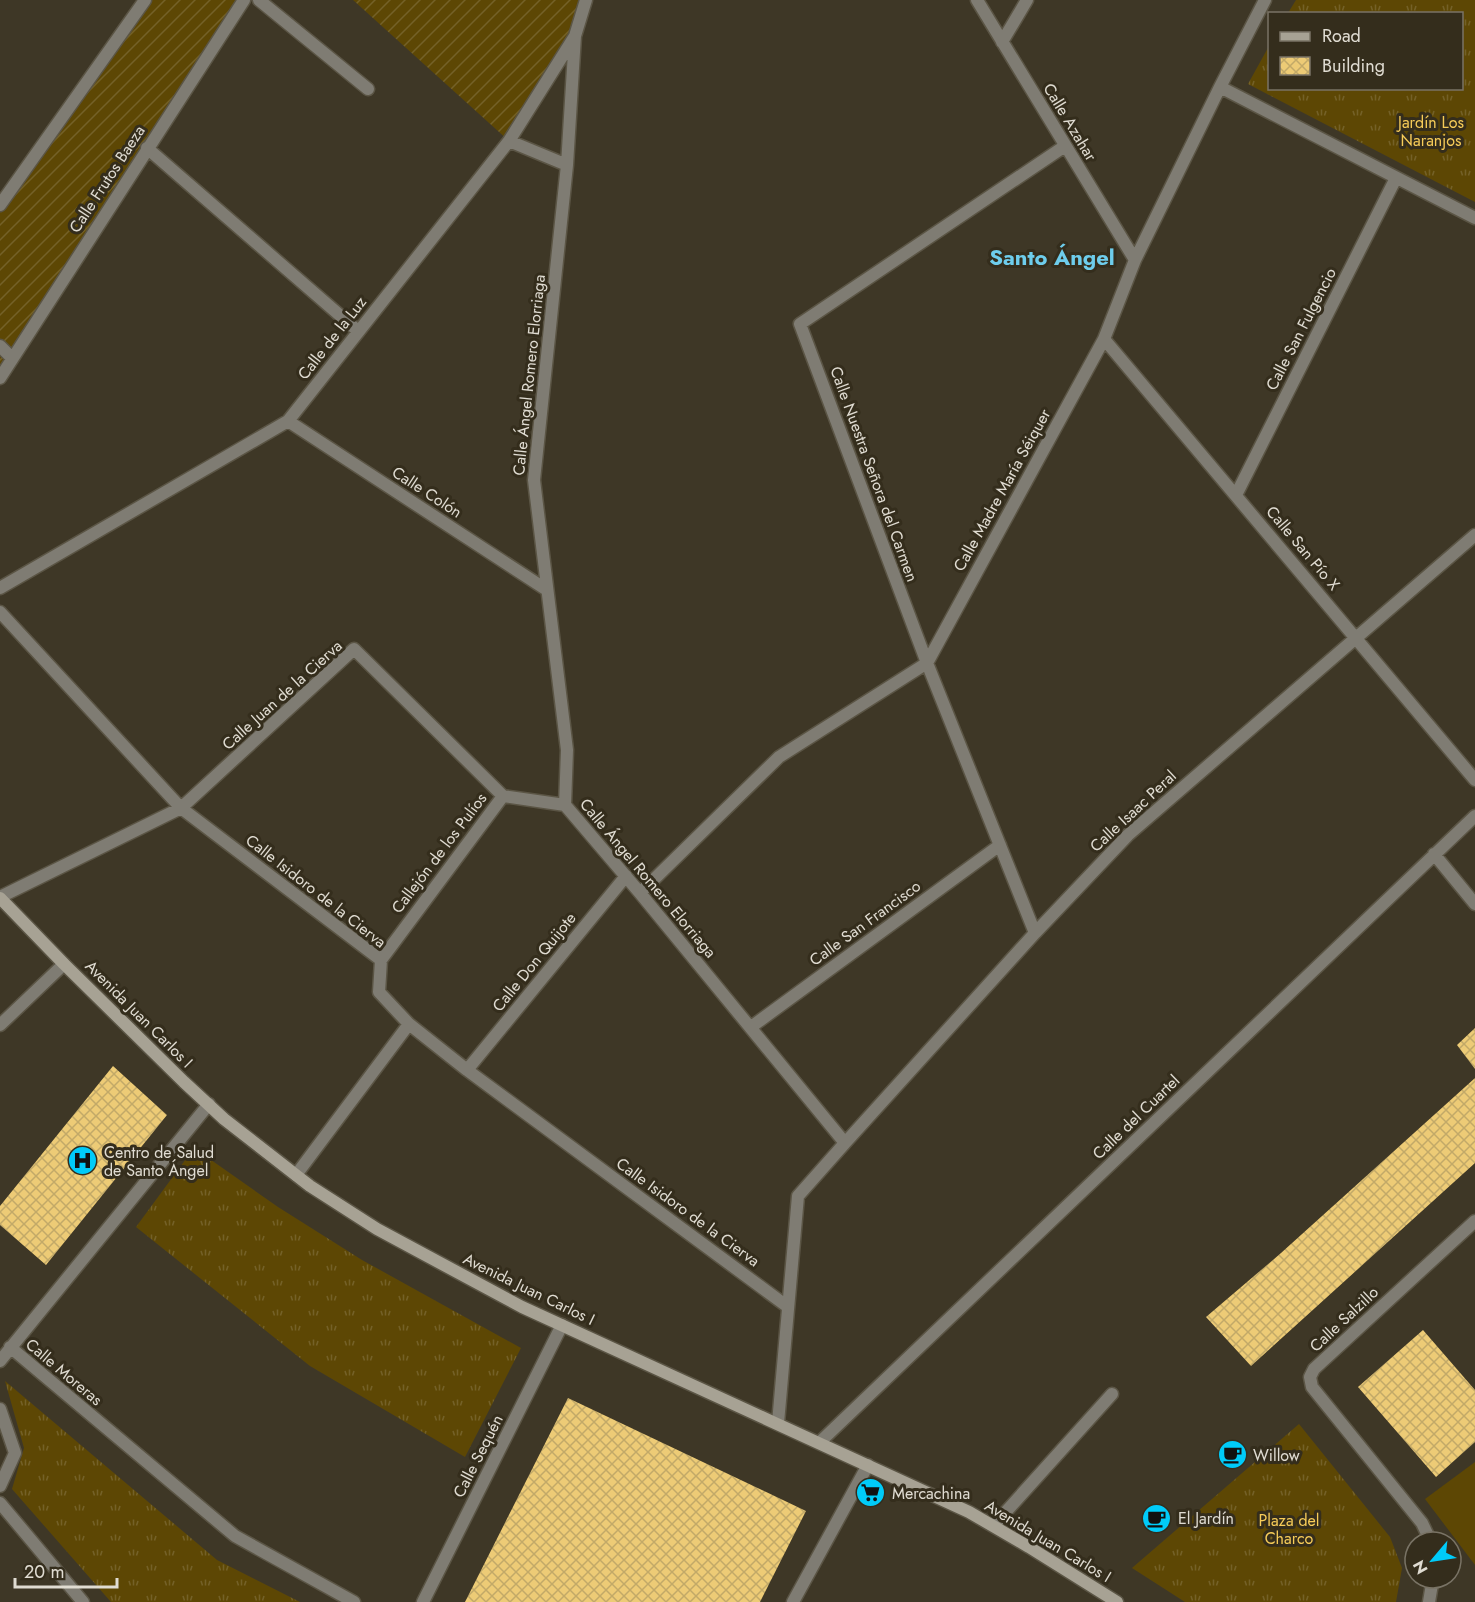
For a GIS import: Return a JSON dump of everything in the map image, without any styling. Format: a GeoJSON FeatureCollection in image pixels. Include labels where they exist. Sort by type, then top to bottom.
{"type":"FeatureCollection","features":[{"type":"Feature","properties":{"kind":"main road","name":"Avenida Juan Carlos I"},"geometry":{"type":"LineString","coordinates":[[0,897],[64,964],[208,1104],[247,1138],[296,1175],[377,1229],[522,1306],[969,1512],[1117,1602]]}},
{"type":"Feature","properties":{"kind":"street"},"geometry":{"type":"LineString","coordinates":[[0,205],[145,0]]}},
{"type":"Feature","properties":{"kind":"street","name":"Calle Frutos Baeza"},"geometry":{"type":"LineString","coordinates":[[0,378],[244,0]]}},
{"type":"Feature","properties":{"kind":"street"},"geometry":{"type":"LineString","coordinates":[[259,0],[368,90]]}},
{"type":"Feature","properties":{"kind":"street","name":"Calle de la Luz"},"geometry":{"type":"LineString","coordinates":[[0,588],[288,421],[509,141],[575,36],[586,0]]}},
{"type":"Feature","properties":{"kind":"street","name":"Calle Azahar"},"geometry":{"type":"LineString","coordinates":[[977,0],[1135,260]]}},
{"type":"Feature","properties":{"kind":"street"},"geometry":{"type":"LineString","coordinates":[[1002,42],[1027,0]]}},
{"type":"Feature","properties":{"kind":"street","name":"Calle Madre María Séiquer"},"geometry":{"type":"LineString","coordinates":[[640,892],[779,757],[927,663],[1104,339],[1135,260],[1264,0]]}},
{"type":"Feature","properties":{"kind":"street","name":"Calle Ángel Romero Elorriaga"},"geometry":{"type":"LineString","coordinates":[[575,36],[567,165],[534,480],[567,750],[565,805],[640,892],[845,1143]]}},
{"type":"Feature","properties":{"kind":"street"},"geometry":{"type":"LineString","coordinates":[[1220,87],[1475,218]]}},
{"type":"Feature","properties":{"kind":"street"},"geometry":{"type":"LineString","coordinates":[[509,141],[567,165]]}},
{"type":"Feature","properties":{"kind":"street","name":"Calle Nuestra Señora del Carmen"},"geometry":{"type":"LineString","coordinates":[[1035,933],[927,663],[800,324],[1065,146]]}},
{"type":"Feature","properties":{"kind":"street"},"geometry":{"type":"LineString","coordinates":[[147,148],[358,332]]}},
{"type":"Feature","properties":{"kind":"street","name":"Calle San Fulgencio"},"geometry":{"type":"LineString","coordinates":[[1236,495],[1396,178]]}},
{"type":"Feature","properties":{"kind":"street","name":"Calle San Pío X"},"geometry":{"type":"LineString","coordinates":[[1104,339],[1475,780]]}},
{"type":"Feature","properties":{"kind":"street"},"geometry":{"type":"LineString","coordinates":[[0,346],[12,358]]}},
{"type":"Feature","properties":{"kind":"street","name":"Calle Colón"},"geometry":{"type":"LineString","coordinates":[[288,421],[547,590]]}},
{"type":"Feature","properties":{"kind":"street","name":"Calle Isaac Peral"},"geometry":{"type":"LineString","coordinates":[[845,1143],[1035,933],[1128,835],[1475,535]]}},
{"type":"Feature","properties":{"kind":"street","name":"Calle Isidoro de la Cierva"},"geometry":{"type":"LineString","coordinates":[[0,612],[181,808],[381,960],[379,992],[409,1024],[467,1070],[788,1306]]}},
{"type":"Feature","properties":{"kind":"street","name":"Calle Juan de la Cierva"},"geometry":{"type":"LineString","coordinates":[[0,897],[181,808],[354,649],[503,796]]}},
{"type":"Feature","properties":{"kind":"street"},"geometry":{"type":"LineString","coordinates":[[503,796],[565,805]]}},
{"type":"Feature","properties":{"kind":"street","name":"Callejón de los Pulíos"},"geometry":{"type":"LineString","coordinates":[[381,960],[503,796]]}},
{"type":"Feature","properties":{"kind":"street","name":"Calle del Cuartel"},"geometry":{"type":"LineString","coordinates":[[820,1442],[1475,816]]}},
{"type":"Feature","properties":{"kind":"street","name":"Calle San Francisco"},"geometry":{"type":"LineString","coordinates":[[751,1027],[1000,845]]}},
{"type":"Feature","properties":{"kind":"street"},"geometry":{"type":"LineString","coordinates":[[1434,854],[1475,904]]}},
{"type":"Feature","properties":{"kind":"street","name":"Calle Don Quijote"},"geometry":{"type":"LineString","coordinates":[[467,1070],[626,876]]}},
{"type":"Feature","properties":{"kind":"street"},"geometry":{"type":"LineString","coordinates":[[0,1025],[64,964]]}},
{"type":"Feature","properties":{"kind":"street"},"geometry":{"type":"LineString","coordinates":[[296,1175],[409,1024]]}},
{"type":"Feature","properties":{"kind":"street","name":"Calle Moreras"},"geometry":{"type":"LineString","coordinates":[[208,1104],[9,1347],[235,1536],[354,1602]]}},
{"type":"Feature","properties":{"kind":"street"},"geometry":{"type":"LineString","coordinates":[[778,1423],[798,1196],[845,1143]]}},
{"type":"Feature","properties":{"kind":"street","name":"Calle Salzillo"},"geometry":{"type":"LineString","coordinates":[[1425,1530],[1312,1387],[1310,1377],[1314,1369],[1475,1221]]}},
{"type":"Feature","properties":{"kind":"street","name":"Calle Sequén"},"geometry":{"type":"LineString","coordinates":[[423,1602],[562,1324]]}},
{"type":"Feature","properties":{"kind":"street"},"geometry":{"type":"LineString","coordinates":[[0,1361],[9,1347]]}},
{"type":"Feature","properties":{"kind":"street"},"geometry":{"type":"LineString","coordinates":[[994,1526],[1112,1394]]}},
{"type":"Feature","properties":{"kind":"street"},"geometry":{"type":"LineString","coordinates":[[0,1409],[15,1453],[0,1486]]}},
{"type":"Feature","properties":{"kind":"street"},"geometry":{"type":"LineString","coordinates":[[793,1602],[868,1465]]}},
{"type":"Feature","properties":{"kind":"street"},"geometry":{"type":"LineString","coordinates":[[0,1503],[83,1602]]}},
{"type":"Feature","properties":{"kind":"green space"},"geometry":{"type":"Polygon","coordinates":[[[145,0],[244,0],[0,378],[0,205],[145,0]]]}},
{"type":"Feature","properties":{"kind":"green space"},"geometry":{"type":"Polygon","coordinates":[[[353,0],[586,0],[575,36],[509,141],[353,0]]]}},
{"type":"Feature","properties":{"kind":"green space","name":"Jardín Los Naranjos"},"geometry":{"type":"Polygon","coordinates":[[[1296,0],[1475,0],[1475,202],[1248,84],[1268,48],[1268,90],[1463,90],[1463,12],[1289,12],[1296,0]]]}},
{"type":"Feature","properties":{"kind":"green space"},"geometry":{"type":"Polygon","coordinates":[[[194,1148],[278,1207],[362,1260],[521,1348],[465,1457],[310,1366],[136,1227],[194,1148]]]}},
{"type":"Feature","properties":{"kind":"green space"},"geometry":{"type":"Polygon","coordinates":[[[5,1381],[217,1560],[300,1602],[111,1602],[12,1489],[24,1448],[5,1381]]]}},
{"type":"Feature","properties":{"kind":"green space","name":"Plaza del Charco"},"geometry":{"type":"Polygon","coordinates":[[[1299,1424],[1390,1537],[1402,1568],[1396,1602],[1185,1602],[1132,1568],[1299,1424]]]}},
{"type":"Feature","properties":{"kind":"green space"},"geometry":{"type":"Polygon","coordinates":[[[1475,1462],[1475,1565],[1463,1549],[1463,1530],[1448,1530],[1425,1499],[1475,1462]]]}},
{"type":"Feature","properties":{"kind":"building"},"geometry":{"type":"Polygon","coordinates":[[[1475,1028],[1475,1069],[1457,1045],[1475,1028]]]}},
{"type":"Feature","properties":{"kind":"building","name":"Centro de Salud de Santo Ángel"},"geometry":{"type":"Polygon","coordinates":[[[113,1066],[167,1115],[46,1265],[0,1225],[0,1206],[113,1066]]]}},
{"type":"Feature","properties":{"kind":"building"},"geometry":{"type":"Polygon","coordinates":[[[1475,1078],[1475,1163],[1251,1366],[1206,1317],[1281,1253],[1475,1078]]]}},
{"type":"Feature","properties":{"kind":"building"},"geometry":{"type":"Polygon","coordinates":[[[1423,1330],[1475,1390],[1475,1442],[1436,1477],[1358,1387],[1423,1330]]]}},
{"type":"Feature","properties":{"kind":"building"},"geometry":{"type":"Polygon","coordinates":[[[568,1398],[806,1511],[760,1602],[465,1602],[568,1398]]]}},
{"type":"Feature","properties":{"kind":"place","name":"Centro de Salud de Santo Ángel"},"geometry":{"type":"Point","coordinates":[83,1161]}},
{"type":"Feature","properties":{"kind":"place","name":"Willow"},"geometry":{"type":"Point","coordinates":[1232,1455]}},
{"type":"Feature","properties":{"kind":"place","name":"Mercachina"},"geometry":{"type":"Point","coordinates":[871,1493]}},
{"type":"Feature","properties":{"kind":"place","name":"El Jardín"},"geometry":{"type":"Point","coordinates":[1157,1518]}},
{"type":"Feature","properties":{"kind":"district","name":"Santo Ángel"},"geometry":{"type":"Point","coordinates":[1052,257]}}]}
